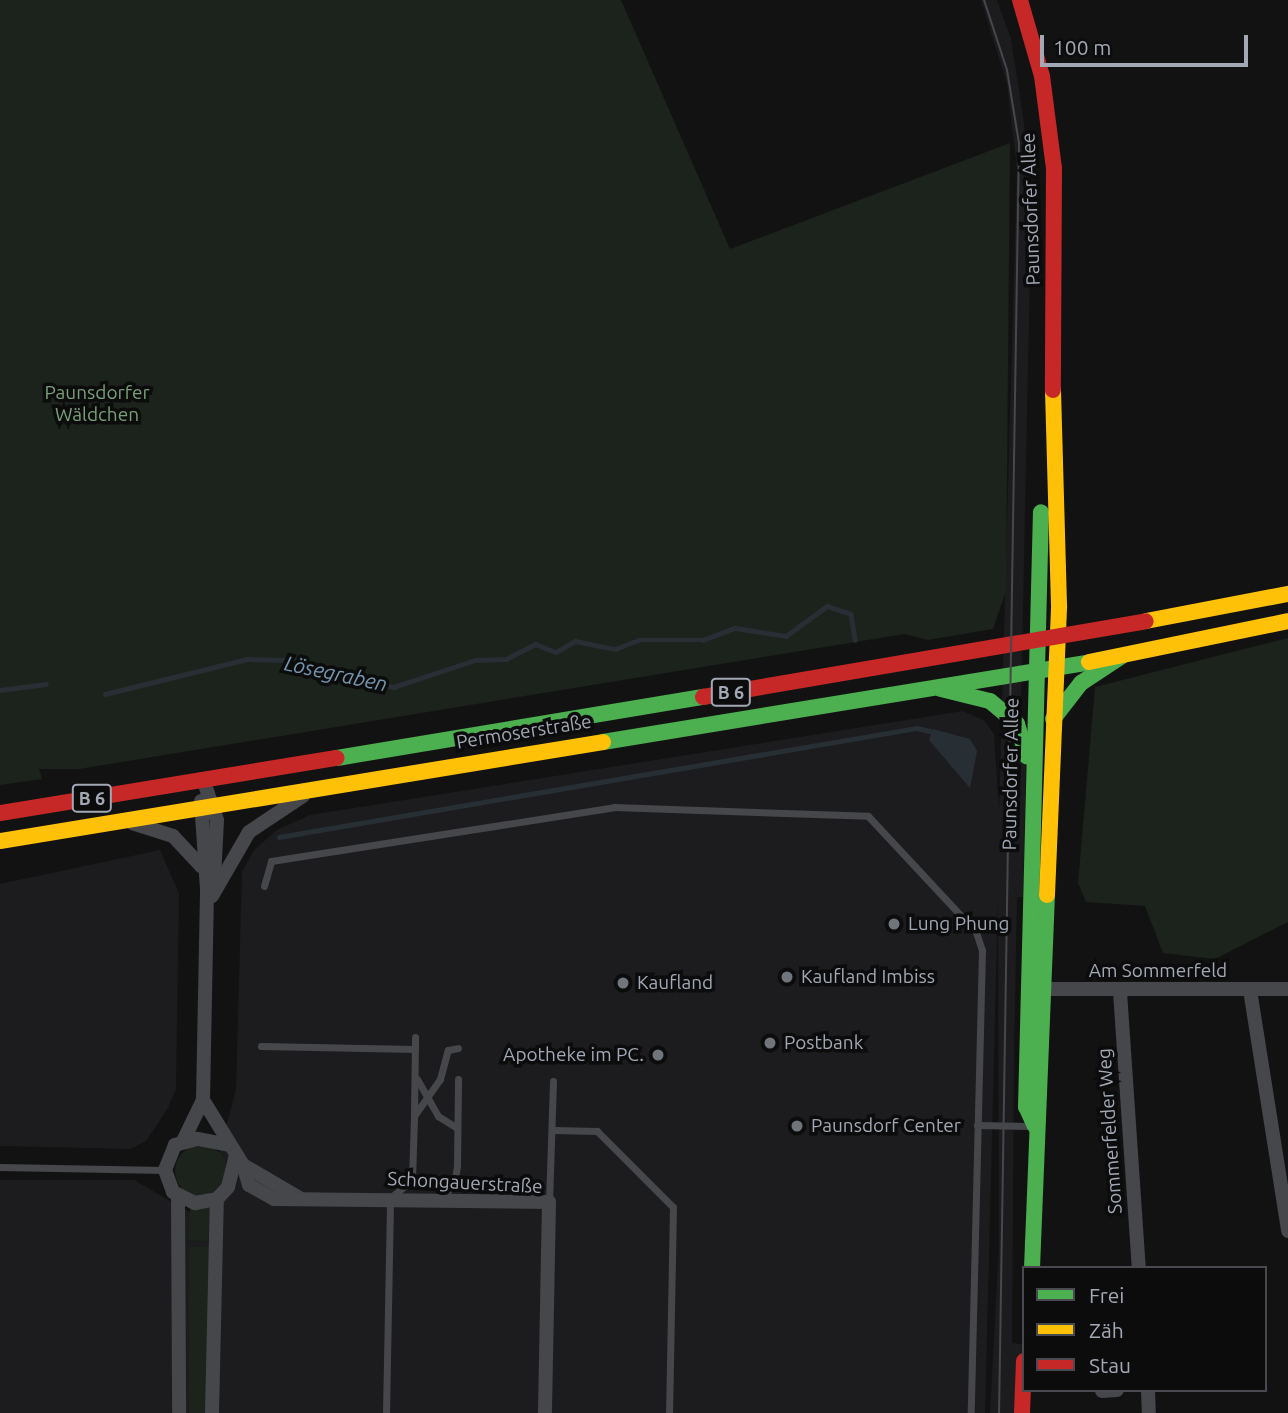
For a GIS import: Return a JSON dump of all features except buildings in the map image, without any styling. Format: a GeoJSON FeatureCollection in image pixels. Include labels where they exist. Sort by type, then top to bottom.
{"type":"FeatureCollection","features":[{"type":"Feature","properties":{"kind":"main road","name":"Paunsdorfer Allee"},"geometry":{"type":"LineString","coordinates":[[1020,0],[1042,76],[1054,168],[1052,421],[1057,639],[1042,1101],[1035,1126],[1032,1266]]}},
{"type":"Feature","properties":{"kind":"main road","name":"Paunsdorfer Allee"},"geometry":{"type":"LineString","coordinates":[[1035,1126],[1026,1107],[1034,670],[1052,421]]}},
{"type":"Feature","properties":{"kind":"main road","name":"B 6"},"geometry":{"type":"LineString","coordinates":[[1036,642],[1288,594]]}},
{"type":"Feature","properties":{"kind":"main road","name":"B 6"},"geometry":{"type":"LineString","coordinates":[[1055,667],[1288,621]]}},
{"type":"Feature","properties":{"kind":"main road","name":"Permoserstraße"},"geometry":{"type":"LineString","coordinates":[[0,813],[1036,642]]}},
{"type":"Feature","properties":{"kind":"main road"},"geometry":{"type":"LineString","coordinates":[[1053,719],[1081,683],[1123,655]]}},
{"type":"Feature","properties":{"kind":"main road","name":"Permoserstraße"},"geometry":{"type":"LineString","coordinates":[[0,841],[1055,667]]}},
{"type":"Feature","properties":{"kind":"main road"},"geometry":{"type":"LineString","coordinates":[[930,686],[990,701],[1017,724],[1027,745],[1032,796]]}},
{"type":"Feature","properties":{"kind":"main road"},"geometry":{"type":"LineString","coordinates":[[1022,1413],[1023,1392]]}},
{"type":"Feature","properties":{"kind":"main road"},"geometry":{"type":"LineString","coordinates":[[1035,1413],[1036,1392]]}},
{"type":"Feature","properties":{"kind":"street"},"geometry":{"type":"LineString","coordinates":[[203,779],[214,879],[207,897]]}},
{"type":"Feature","properties":{"kind":"street"},"geometry":{"type":"LineString","coordinates":[[207,897],[249,832],[310,789]]}},
{"type":"Feature","properties":{"kind":"street"},"geometry":{"type":"LineString","coordinates":[[179,1413],[178,1196],[165,1170],[171,1152],[183,1141],[203,1100],[207,897],[202,867],[208,806]]}},
{"type":"Feature","properties":{"kind":"street"},"geometry":{"type":"LineString","coordinates":[[124,820],[173,836],[202,867]]}},
{"type":"Feature","properties":{"kind":"street","name":"Am Sommerfeld"},"geometry":{"type":"LineString","coordinates":[[1028,989],[1120,992],[1288,989]]}},
{"type":"Feature","properties":{"kind":"street"},"geometry":{"type":"LineString","coordinates":[[1250,990],[1288,1231]]}},
{"type":"Feature","properties":{"kind":"street","name":"Sommerfelder Weg"},"geometry":{"type":"LineString","coordinates":[[1120,992],[1139,1266]]}},
{"type":"Feature","properties":{"kind":"street"},"geometry":{"type":"LineString","coordinates":[[178,1196],[195,1203],[216,1199],[228,1187],[236,1156],[203,1100]]}},
{"type":"Feature","properties":{"kind":"street","name":"Schongauerstraße"},"geometry":{"type":"LineString","coordinates":[[183,1141],[236,1156],[298,1196],[549,1202],[545,1413]]}},
{"type":"Feature","properties":{"kind":"street"},"geometry":{"type":"LineString","coordinates":[[212,1413],[216,1199]]}},
{"type":"Feature","properties":{"kind":"street"},"geometry":{"type":"LineString","coordinates":[[1148,1392],[1149,1413]]}},
{"type":"Feature","properties":{"kind":"lane"},"geometry":{"type":"LineString","coordinates":[[264,886],[271,861],[614,807],[861,811],[976,932],[982,950],[971,1413]]}},
{"type":"Feature","properties":{"kind":"lane"},"geometry":{"type":"LineString","coordinates":[[386,1413],[390,1198],[412,1180],[415,1037]]}},
{"type":"Feature","properties":{"kind":"lane"},"geometry":{"type":"LineString","coordinates":[[261,1046],[415,1049]]}},
{"type":"Feature","properties":{"kind":"lane"},"geometry":{"type":"LineString","coordinates":[[414,1116],[440,1079],[448,1050],[458,1048]]}},
{"type":"Feature","properties":{"kind":"lane"},"geometry":{"type":"LineString","coordinates":[[415,1075],[445,1123],[457,1128]]}},
{"type":"Feature","properties":{"kind":"lane"},"geometry":{"type":"LineString","coordinates":[[440,1199],[454,1185],[458,1079]]}},
{"type":"Feature","properties":{"kind":"lane"},"geometry":{"type":"LineString","coordinates":[[549,1202],[554,1130],[553,1081]]}},
{"type":"Feature","properties":{"kind":"lane"},"geometry":{"type":"LineString","coordinates":[[977,1125],[1035,1126]]}},
{"type":"Feature","properties":{"kind":"lane"},"geometry":{"type":"LineString","coordinates":[[554,1130],[597,1131],[673,1207],[669,1413]]}},
{"type":"Feature","properties":{"kind":"lane"},"geometry":{"type":"LineString","coordinates":[[0,1167],[165,1170]]}},
{"type":"Feature","properties":{"kind":"shaded area"},"geometry":{"type":"Polygon","coordinates":[[[981,0],[997,0],[1011,39],[1032,176],[1020,752],[1026,767],[1023,897],[1017,897],[1014,1055],[1012,1343],[1022,1344],[1020,1413],[990,1413],[999,1246],[998,897],[985,1413],[0,1413],[0,1180],[134,1180],[201,1219],[236,1090],[242,872],[254,850],[277,830],[310,815],[963,711],[985,721],[994,734],[999,811],[1017,168],[1007,84],[981,0]]]}},
{"type":"Feature","properties":{"kind":"shaded area"},"geometry":{"type":"Polygon","coordinates":[[[933,729],[970,739],[977,751],[970,788],[929,740],[933,729]]]}},
{"type":"Feature","properties":{"kind":"shaded area"},"geometry":{"type":"Polygon","coordinates":[[[160,850],[179,893],[176,1089],[168,1108],[146,1141],[130,1149],[0,1146],[0,884],[160,850]]]}},
{"type":"Feature","properties":{"kind":"green space","name":"Paunsdorfer Wäldchen"},"geometry":{"type":"Polygon","coordinates":[[[0,0],[621,0],[730,249],[1010,143],[1006,591],[993,629],[928,640],[905,634],[79,769],[39,769],[42,779],[0,785],[0,0]]]}},
{"type":"Feature","properties":{"kind":"green space"},"geometry":{"type":"Polygon","coordinates":[[[1288,638],[1288,922],[1215,959],[1163,953],[1145,906],[1086,902],[1078,883],[1095,687],[1288,638]]]}},
{"type":"Feature","properties":{"kind":"green space"},"geometry":{"type":"Polygon","coordinates":[[[201,1145],[211,1147],[219,1153],[225,1161],[225,1181],[219,1189],[211,1195],[201,1197],[191,1195],[183,1189],[177,1181],[175,1171],[177,1161],[183,1153],[191,1147],[201,1145]]]}},
{"type":"Feature","properties":{"kind":"green space"},"geometry":{"type":"Polygon","coordinates":[[[190,1206],[210,1207],[208,1241],[188,1240],[190,1206]]]}},
{"type":"Feature","properties":{"kind":"green space"},"geometry":{"type":"Polygon","coordinates":[[[189,1247],[211,1247],[211,1413],[189,1413],[189,1247]]]}},
{"type":"Feature","properties":{"kind":"waterway","name":"Lösegraben"},"geometry":{"type":"LineString","coordinates":[[105,694],[247,659],[293,660],[394,687],[475,660],[506,659],[535,644],[556,652],[575,641],[615,649],[639,640],[703,640],[735,628],[786,636],[827,606],[851,614],[855,640]]}},
{"type":"Feature","properties":{"kind":"waterway","name":"Lösegraben"},"geometry":{"type":"LineString","coordinates":[[0,690],[46,684]]}},
{"type":"Feature","properties":{"kind":"waterway"},"geometry":{"type":"LineString","coordinates":[[279,837],[917,728],[930,731]]}},
{"type":"Feature","properties":{"kind":"tram line"},"geometry":{"type":"LineString","coordinates":[[984,0],[1007,70],[1019,143],[999,1413]]}},
{"type":"Feature","properties":{"kind":"traffic: fast"},"geometry":{"type":"LineString","coordinates":[[1035,1126],[1026,1107],[1041,512]]}},
{"type":"Feature","properties":{"kind":"traffic: fast"},"geometry":{"type":"LineString","coordinates":[[1053,719],[1081,683],[1122,656]]}},
{"type":"Feature","properties":{"kind":"traffic: fast"},"geometry":{"type":"LineString","coordinates":[[603,742],[1089,662]]}},
{"type":"Feature","properties":{"kind":"traffic: fast"},"geometry":{"type":"LineString","coordinates":[[941,689],[990,701],[1017,724],[1027,756]]}},
{"type":"Feature","properties":{"kind":"traffic: fast"},"geometry":{"type":"LineString","coordinates":[[337,758],[703,697]]}},
{"type":"Feature","properties":{"kind":"traffic: fast"},"geometry":{"type":"LineString","coordinates":[[1032,1266],[1047,895]]}},
{"type":"Feature","properties":{"kind":"traffic: slow"},"geometry":{"type":"LineString","coordinates":[[1047,895],[1059,605],[1053,390]]}},
{"type":"Feature","properties":{"kind":"traffic: slow"},"geometry":{"type":"LineString","coordinates":[[1146,621],[1288,594]]}},
{"type":"Feature","properties":{"kind":"traffic: slow"},"geometry":{"type":"LineString","coordinates":[[1089,662],[1288,621]]}},
{"type":"Feature","properties":{"kind":"traffic: slow"},"geometry":{"type":"LineString","coordinates":[[0,841],[603,742]]}},
{"type":"Feature","properties":{"kind":"traffic: jam"},"geometry":{"type":"LineString","coordinates":[[1020,0],[1042,76],[1054,168],[1053,390]]}},
{"type":"Feature","properties":{"kind":"traffic: jam"},"geometry":{"type":"LineString","coordinates":[[703,697],[1146,621]]}},
{"type":"Feature","properties":{"kind":"traffic: jam"},"geometry":{"type":"LineString","coordinates":[[0,813],[337,758]]}},
{"type":"Feature","properties":{"kind":"traffic: jam"},"geometry":{"type":"LineString","coordinates":[[1022,1413],[1023,1392]]}},
{"type":"Feature","properties":{"kind":"place","name":"Lung Phung"},"geometry":{"type":"Point","coordinates":[894,924]}},
{"type":"Feature","properties":{"kind":"place","name":"Kaufland Imbiss"},"geometry":{"type":"Point","coordinates":[787,977]}},
{"type":"Feature","properties":{"kind":"place","name":"Kaufland"},"geometry":{"type":"Point","coordinates":[623,983]}},
{"type":"Feature","properties":{"kind":"place","name":"Postbank"},"geometry":{"type":"Point","coordinates":[770,1043]}},
{"type":"Feature","properties":{"kind":"place","name":"Apotheke im PC."},"geometry":{"type":"Point","coordinates":[658,1055]}},
{"type":"Feature","properties":{"kind":"place","name":"Paunsdorf Center"},"geometry":{"type":"Point","coordinates":[797,1126]}}]}
